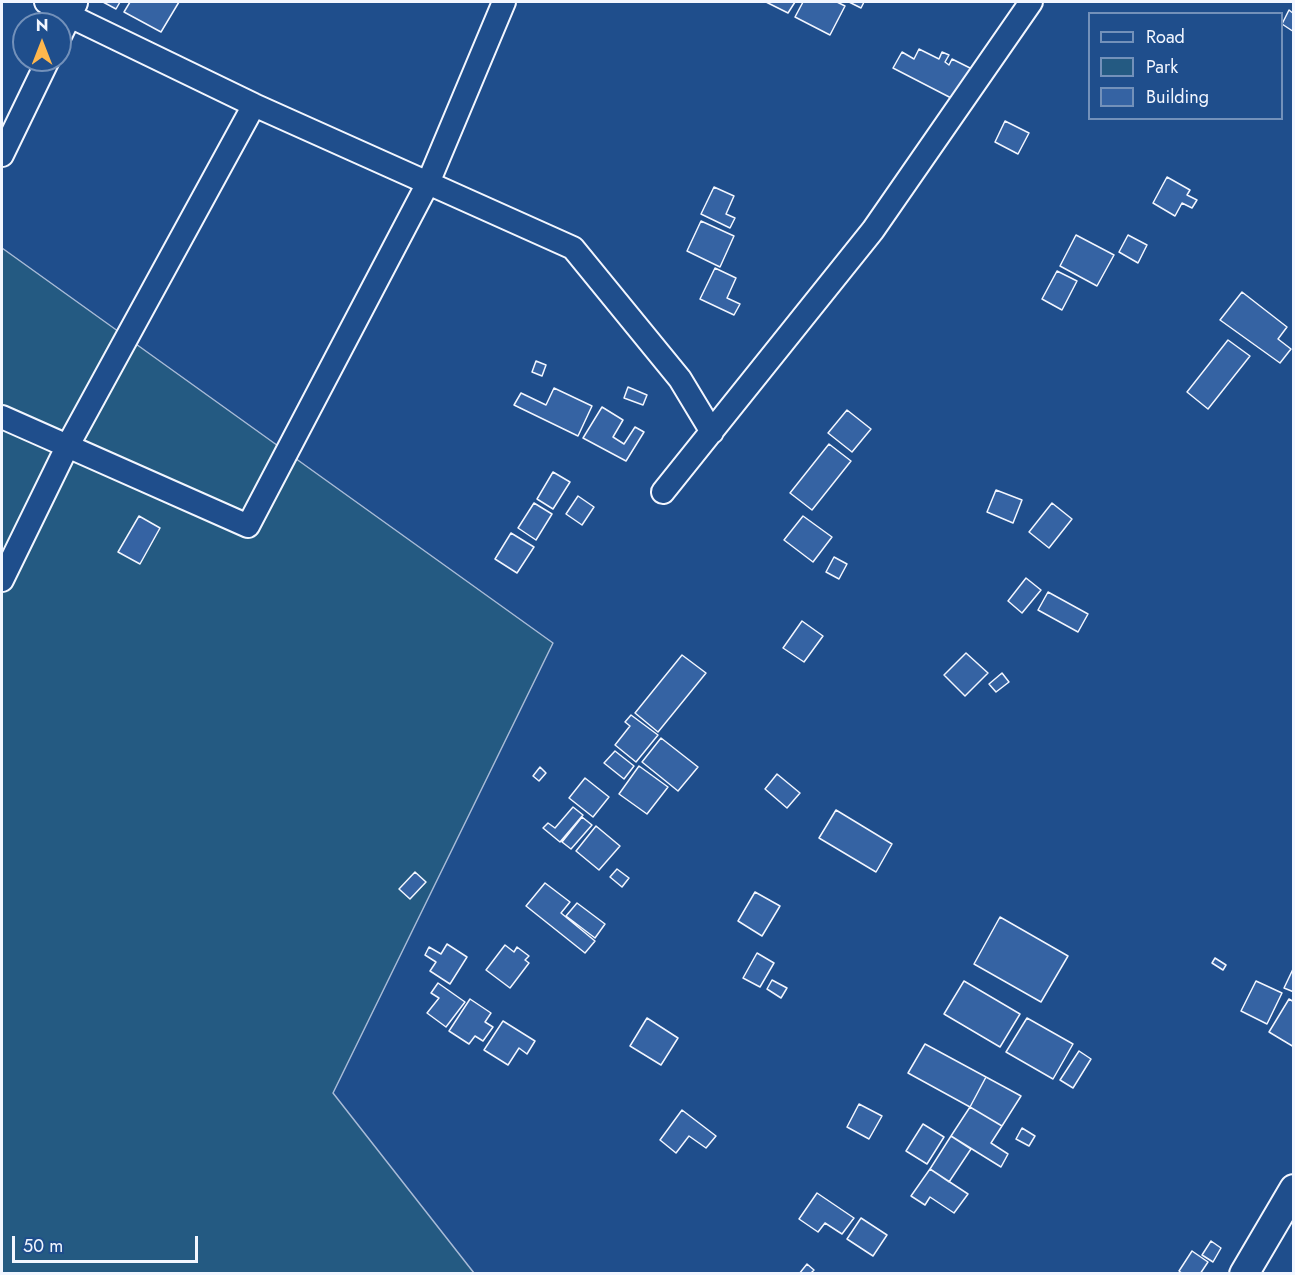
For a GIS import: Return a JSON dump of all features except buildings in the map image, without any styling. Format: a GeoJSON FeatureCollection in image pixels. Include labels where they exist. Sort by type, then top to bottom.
{"type":"FeatureCollection","features":[{"type":"Feature","properties":{"kind":"street"},"geometry":{"type":"LineString","coordinates":[[46,2],[73,9],[254,105],[573,248],[680,379],[712,432]]}},
{"type":"Feature","properties":{"kind":"street"},"geometry":{"type":"LineString","coordinates":[[2,417],[248,526],[428,183],[504,2]]}},
{"type":"Feature","properties":{"kind":"street"},"geometry":{"type":"LineString","coordinates":[[663,492],[873,230],[1031,2]]}},
{"type":"Feature","properties":{"kind":"street"},"geometry":{"type":"LineString","coordinates":[[2,154],[42,72]]}},
{"type":"Feature","properties":{"kind":"street"},"geometry":{"type":"LineString","coordinates":[[2,580],[67,447],[254,105]]}},
{"type":"Feature","properties":{"kind":"street"},"geometry":{"type":"LineString","coordinates":[[1244,1274],[1293,1189]]}},
{"type":"Feature","properties":{"kind":"green space"},"geometry":{"type":"Polygon","coordinates":[[[2,248],[553,643],[333,1093],[474,1273],[2,1273],[2,248]]]}}]}
